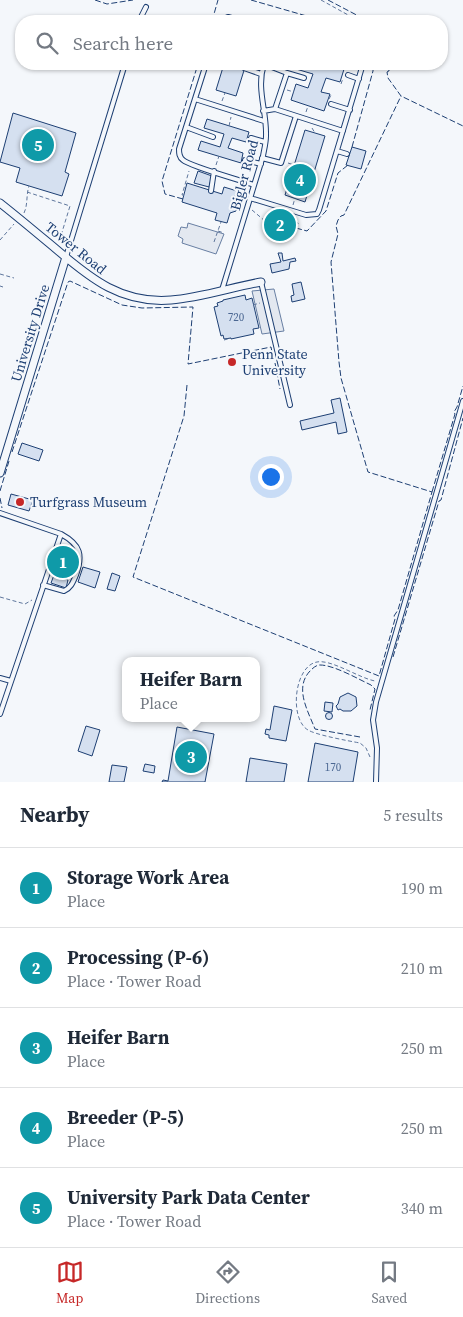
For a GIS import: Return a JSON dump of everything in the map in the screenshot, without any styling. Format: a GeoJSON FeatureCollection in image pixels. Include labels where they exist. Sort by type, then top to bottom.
{"type":"FeatureCollection","features":[{"type":"Feature","properties":{"kind":"street","name":"Tower Road"},"geometry":{"type":"LineString","coordinates":[[0,203],[78,268],[107,288],[128,296],[170,301],[261,282]]}},
{"type":"Feature","properties":{"kind":"street","name":"University Drive"},"geometry":{"type":"LineString","coordinates":[[0,473],[66,257]]}},
{"type":"Feature","properties":{"kind":"lane"},"geometry":{"type":"LineString","coordinates":[[142,15],[146,7]]}},
{"type":"Feature","properties":{"kind":"lane"},"geometry":{"type":"LineString","coordinates":[[66,257],[123,70]]}},
{"type":"Feature","properties":{"kind":"lane"},"geometry":{"type":"LineString","coordinates":[[204,70],[179,149],[180,156],[183,161],[254,185]]}},
{"type":"Feature","properties":{"kind":"lane"},"geometry":{"type":"LineString","coordinates":[[250,70],[261,74]]}},
{"type":"Feature","properties":{"kind":"lane","name":"Bigler Road"},"geometry":{"type":"LineString","coordinates":[[222,290],[261,164],[265,142],[260,94],[262,70]]}},
{"type":"Feature","properties":{"kind":"lane"},"geometry":{"type":"LineString","coordinates":[[279,70],[304,78]]}},
{"type":"Feature","properties":{"kind":"lane"},"geometry":{"type":"LineString","coordinates":[[250,198],[306,215],[317,214],[361,70]]}},
{"type":"Feature","properties":{"kind":"lane"},"geometry":{"type":"LineString","coordinates":[[275,109],[287,73]]}},
{"type":"Feature","properties":{"kind":"lane"},"geometry":{"type":"LineString","coordinates":[[348,75],[359,78]]}},
{"type":"Feature","properties":{"kind":"lane"},"geometry":{"type":"LineString","coordinates":[[195,99],[264,122]]}},
{"type":"Feature","properties":{"kind":"lane"},"geometry":{"type":"LineString","coordinates":[[331,104],[350,110]]}},
{"type":"Feature","properties":{"kind":"lane"},"geometry":{"type":"LineString","coordinates":[[263,111],[275,109],[343,131]]}},
{"type":"Feature","properties":{"kind":"lane"},"geometry":{"type":"LineString","coordinates":[[262,158],[281,163],[296,116]]}},
{"type":"Feature","properties":{"kind":"lane"},"geometry":{"type":"LineString","coordinates":[[186,127],[213,137]]}},
{"type":"Feature","properties":{"kind":"lane"},"geometry":{"type":"LineString","coordinates":[[251,138],[265,142]]}},
{"type":"Feature","properties":{"kind":"lane"},"geometry":{"type":"LineString","coordinates":[[337,151],[346,154]]}},
{"type":"Feature","properties":{"kind":"lane"},"geometry":{"type":"LineString","coordinates":[[245,160],[261,164]]}},
{"type":"Feature","properties":{"kind":"lane"},"geometry":{"type":"LineString","coordinates":[[211,191],[214,171]]}},
{"type":"Feature","properties":{"kind":"lane"},"geometry":{"type":"LineString","coordinates":[[261,282],[290,405]]}},
{"type":"Feature","properties":{"kind":"lane"},"geometry":{"type":"LineString","coordinates":[[376,782],[377,748],[373,720],[376,702],[384,680],[463,401]]}},
{"type":"Feature","properties":{"kind":"lane"},"geometry":{"type":"LineString","coordinates":[[0,513],[61,534],[68,538],[79,551],[80,561],[70,587],[64,591],[43,585]]}},
{"type":"Feature","properties":{"kind":"lane"},"geometry":{"type":"LineString","coordinates":[[0,714],[61,534]]}},
{"type":"Feature","properties":{"kind":"lane"},"geometry":{"type":"LineString","coordinates":[[0,678],[11,681]]}},
{"type":"Feature","properties":{"kind":"path"},"geometry":{"type":"LineString","coordinates":[[321,0],[348,15]]}},
{"type":"Feature","properties":{"kind":"path"},"geometry":{"type":"LineString","coordinates":[[220,108],[225,93]]}},
{"type":"Feature","properties":{"kind":"path"},"geometry":{"type":"LineString","coordinates":[[229,126],[232,111]]}},
{"type":"Feature","properties":{"kind":"path"},"geometry":{"type":"LineString","coordinates":[[214,171],[219,156]]}},
{"type":"Feature","properties":{"kind":"path"},"geometry":{"type":"LineString","coordinates":[[282,161],[294,165]]}},
{"type":"Feature","properties":{"kind":"path"},"geometry":{"type":"LineString","coordinates":[[184,195],[182,195],[192,164]]}},
{"type":"Feature","properties":{"kind":"path"},"geometry":{"type":"LineString","coordinates":[[23,214],[27,208],[29,186]]}},
{"type":"Feature","properties":{"kind":"path"},"geometry":{"type":"LineString","coordinates":[[27,192],[70,206],[59,243]]}},
{"type":"Feature","properties":{"kind":"path"},"geometry":{"type":"LineString","coordinates":[[236,194],[243,201]]}},
{"type":"Feature","properties":{"kind":"path"},"geometry":{"type":"LineString","coordinates":[[250,208],[265,221]]}},
{"type":"Feature","properties":{"kind":"path"},"geometry":{"type":"LineString","coordinates":[[214,242],[221,222]]}},
{"type":"Feature","properties":{"kind":"path"},"geometry":{"type":"LineString","coordinates":[[0,240],[14,224]]}},
{"type":"Feature","properties":{"kind":"path"},"geometry":{"type":"LineString","coordinates":[[218,231],[224,233]]}},
{"type":"Feature","properties":{"kind":"path"},"geometry":{"type":"LineString","coordinates":[[0,274],[14,278]]}},
{"type":"Feature","properties":{"kind":"path"},"geometry":{"type":"LineString","coordinates":[[224,340],[231,338]]}},
{"type":"Feature","properties":{"kind":"path"},"geometry":{"type":"LineString","coordinates":[[69,556],[71,557],[70,559]]}},
{"type":"Feature","properties":{"kind":"path"},"geometry":{"type":"LineString","coordinates":[[0,596],[25,604],[34,598]]}},
{"type":"Feature","properties":{"kind":"path"},"geometry":{"type":"LineString","coordinates":[[376,771],[366,748],[360,743],[308,731],[302,724],[297,712],[296,701],[300,681],[304,672],[312,663],[326,662],[372,680],[384,680]]}},
{"type":"Feature","properties":{"kind":"shaded area"},"geometry":{"type":"Polygon","coordinates":[[[188,223],[224,234],[216,254],[182,243],[183,239],[178,236],[181,227],[187,228],[188,223]]]}},
{"type":"Feature","properties":{"kind":"shaded area"},"geometry":{"type":"Polygon","coordinates":[[[274,289],[284,331],[262,334],[252,291],[274,289]]]}},
{"type":"Feature","properties":{"kind":"building"},"geometry":{"type":"Polygon","coordinates":[[[222,70],[244,70],[236,96],[216,90],[222,70]]]}},
{"type":"Feature","properties":{"kind":"building"},"geometry":{"type":"Polygon","coordinates":[[[299,70],[344,70],[340,82],[326,78],[321,92],[330,94],[324,111],[291,100],[296,84],[308,88],[313,74],[299,70]]]}},
{"type":"Feature","properties":{"kind":"building"},"geometry":{"type":"Polygon","coordinates":[[[13,113],[76,133],[65,172],[69,174],[62,196],[16,182],[20,168],[0,162],[13,113]]]}},
{"type":"Feature","properties":{"kind":"building"},"geometry":{"type":"Polygon","coordinates":[[[207,119],[249,132],[246,142],[232,138],[228,148],[243,153],[241,163],[198,150],[201,141],[220,147],[224,134],[204,128],[207,119]]]}},
{"type":"Feature","properties":{"kind":"building"},"geometry":{"type":"Polygon","coordinates":[[[305,130],[325,136],[305,202],[285,195],[305,130]]]}},
{"type":"Feature","properties":{"kind":"building"},"geometry":{"type":"Polygon","coordinates":[[[352,147],[366,151],[361,169],[346,165],[352,147]]]}},
{"type":"Feature","properties":{"kind":"building"},"geometry":{"type":"Polygon","coordinates":[[[198,171],[212,176],[209,187],[194,183],[198,171]]]}},
{"type":"Feature","properties":{"kind":"building"},"geometry":{"type":"Polygon","coordinates":[[[187,183],[222,194],[224,187],[237,191],[233,202],[235,202],[237,207],[236,211],[230,213],[227,223],[215,220],[217,213],[182,202],[187,183]]]}},
{"type":"Feature","properties":{"kind":"building"},"geometry":{"type":"Polygon","coordinates":[[[267,214],[298,223],[294,235],[263,226],[267,214]]]}},
{"type":"Feature","properties":{"kind":"building"},"geometry":{"type":"Polygon","coordinates":[[[278,253],[282,253],[283,261],[295,258],[296,261],[290,262],[289,269],[272,273],[270,264],[281,262],[278,253]]]}},
{"type":"Feature","properties":{"kind":"building"},"geometry":{"type":"Polygon","coordinates":[[[301,282],[305,299],[292,302],[291,296],[294,295],[292,284],[301,282]]]}},
{"type":"Feature","properties":{"kind":"building"},"geometry":{"type":"Polygon","coordinates":[[[245,295],[246,300],[252,298],[259,328],[253,329],[254,334],[224,339],[223,335],[221,336],[214,307],[218,306],[217,303],[223,300],[245,295]]]}},
{"type":"Feature","properties":{"kind":"building"},"geometry":{"type":"Polygon","coordinates":[[[340,398],[347,432],[338,434],[336,422],[302,430],[300,421],[334,413],[331,400],[340,398]]]}},
{"type":"Feature","properties":{"kind":"building"},"geometry":{"type":"Polygon","coordinates":[[[22,443],[43,450],[39,461],[18,454],[22,443]]]}},
{"type":"Feature","properties":{"kind":"building","name":"Turfgrass Museum"},"geometry":{"type":"Polygon","coordinates":[[[11,494],[33,500],[29,511],[8,505],[11,494]]]}},
{"type":"Feature","properties":{"kind":"building"},"geometry":{"type":"Polygon","coordinates":[[[61,551],[70,554],[63,575],[55,572],[61,551]]]}},
{"type":"Feature","properties":{"kind":"building"},"geometry":{"type":"Polygon","coordinates":[[[83,567],[100,572],[95,588],[78,582],[83,567]]]}},
{"type":"Feature","properties":{"kind":"building"},"geometry":{"type":"Polygon","coordinates":[[[112,573],[120,576],[115,591],[107,589],[112,573]]]}},
{"type":"Feature","properties":{"kind":"building"},"geometry":{"type":"Polygon","coordinates":[[[54,575],[68,580],[66,588],[51,583],[54,575]]]}},
{"type":"Feature","properties":{"kind":"building"},"geometry":{"type":"Polygon","coordinates":[[[348,693],[356,697],[357,706],[351,711],[338,710],[336,706],[340,697],[348,693]]]}},
{"type":"Feature","properties":{"kind":"building"},"geometry":{"type":"Polygon","coordinates":[[[325,702],[333,703],[332,712],[324,711],[325,702]]]}},
{"type":"Feature","properties":{"kind":"building"},"geometry":{"type":"Polygon","coordinates":[[[274,706],[292,710],[286,741],[269,738],[269,735],[265,734],[266,729],[270,730],[274,706]]]}},
{"type":"Feature","properties":{"kind":"building"},"geometry":{"type":"Polygon","coordinates":[[[329,713],[332,716],[329,719],[326,716],[329,713]]]}},
{"type":"Feature","properties":{"kind":"building"},"geometry":{"type":"Polygon","coordinates":[[[86,726],[100,730],[92,756],[78,751],[86,726]]]}},
{"type":"Feature","properties":{"kind":"building"},"geometry":{"type":"Polygon","coordinates":[[[177,727],[214,734],[205,782],[162,782],[163,780],[168,781],[177,727]]]}},
{"type":"Feature","properties":{"kind":"building"},"geometry":{"type":"Polygon","coordinates":[[[315,743],[358,752],[353,782],[308,782],[315,743]]]}},
{"type":"Feature","properties":{"kind":"building"},"geometry":{"type":"Polygon","coordinates":[[[250,758],[287,764],[284,782],[246,782],[250,758]]]}},
{"type":"Feature","properties":{"kind":"building"},"geometry":{"type":"Polygon","coordinates":[[[145,764],[155,766],[154,773],[143,771],[145,764]]]}},
{"type":"Feature","properties":{"kind":"building"},"geometry":{"type":"Polygon","coordinates":[[[112,765],[127,767],[124,782],[109,782],[112,765]]]}},
{"type":"Feature","properties":{"kind":"fence"},"geometry":{"type":"LineString","coordinates":[[95,0],[107,4],[133,0]]}},
{"type":"Feature","properties":{"kind":"fence"},"geometry":{"type":"LineString","coordinates":[[214,15],[218,0]]}},
{"type":"Feature","properties":{"kind":"fence"},"geometry":{"type":"LineString","coordinates":[[251,0],[303,15]]}},
{"type":"Feature","properties":{"kind":"fence"},"geometry":{"type":"LineString","coordinates":[[328,0],[357,15]]}},
{"type":"Feature","properties":{"kind":"fence"},"geometry":{"type":"LineString","coordinates":[[183,199],[165,194],[162,181],[196,70]]}},
{"type":"Feature","properties":{"kind":"fence"},"geometry":{"type":"LineString","coordinates":[[352,147],[373,70]]}},
{"type":"Feature","properties":{"kind":"fence"},"geometry":{"type":"LineString","coordinates":[[390,70],[387,72],[388,78],[401,96],[463,126]]}},
{"type":"Feature","properties":{"kind":"fence"},"geometry":{"type":"LineString","coordinates":[[187,385],[184,416],[133,577],[379,676],[395,619],[394,616],[398,610],[432,492],[368,472],[341,378],[331,262],[338,234],[336,226],[338,220],[344,215],[401,96]]}},
{"type":"Feature","properties":{"kind":"fence"},"geometry":{"type":"LineString","coordinates":[[296,228],[307,231],[326,211],[338,173],[348,165]]}},
{"type":"Feature","properties":{"kind":"fence"},"geometry":{"type":"LineString","coordinates":[[12,452],[68,282],[70,281],[122,305],[142,308],[193,307],[188,364],[271,347],[273,357]]}},
{"type":"Feature","properties":{"kind":"fence"},"geometry":{"type":"LineString","coordinates":[[275,363],[280,389]]}},
{"type":"Feature","properties":{"kind":"fence"},"geometry":{"type":"LineString","coordinates":[[432,492],[463,386]]}},
{"type":"Feature","properties":{"kind":"fence"},"geometry":{"type":"LineString","coordinates":[[393,657],[439,501],[441,500],[463,418]]}},
{"type":"Feature","properties":{"kind":"fence"},"geometry":{"type":"LineString","coordinates":[[0,491],[9,461]]}},
{"type":"Feature","properties":{"kind":"fence"},"geometry":{"type":"LineString","coordinates":[[0,498],[2,508]]}},
{"type":"Feature","properties":{"kind":"fence"},"geometry":{"type":"LineString","coordinates":[[360,737],[315,729],[304,700],[303,685],[305,678],[310,671],[320,665],[339,670],[371,685],[375,689],[370,710]]}},
{"type":"Feature","properties":{"kind":"place","name":"University Park Data Center"},"geometry":{"type":"Point","coordinates":[38,145]}},
{"type":"Feature","properties":{"kind":"place","name":"Breeder (P-5)"},"geometry":{"type":"Point","coordinates":[300,180]}},
{"type":"Feature","properties":{"kind":"place","name":"Processing (P-6)"},"geometry":{"type":"Point","coordinates":[280,225]}},
{"type":"Feature","properties":{"kind":"place","name":"Penn State University"},"geometry":{"type":"Point","coordinates":[232,362]}},
{"type":"Feature","properties":{"kind":"place","name":"Turfgrass Museum"},"geometry":{"type":"Point","coordinates":[20,502]}},
{"type":"Feature","properties":{"kind":"place","name":"Storage Work Area"},"geometry":{"type":"Point","coordinates":[63,562]}},
{"type":"Feature","properties":{"kind":"place","name":"Heifer Barn"},"geometry":{"type":"Point","coordinates":[191,757]}}]}
